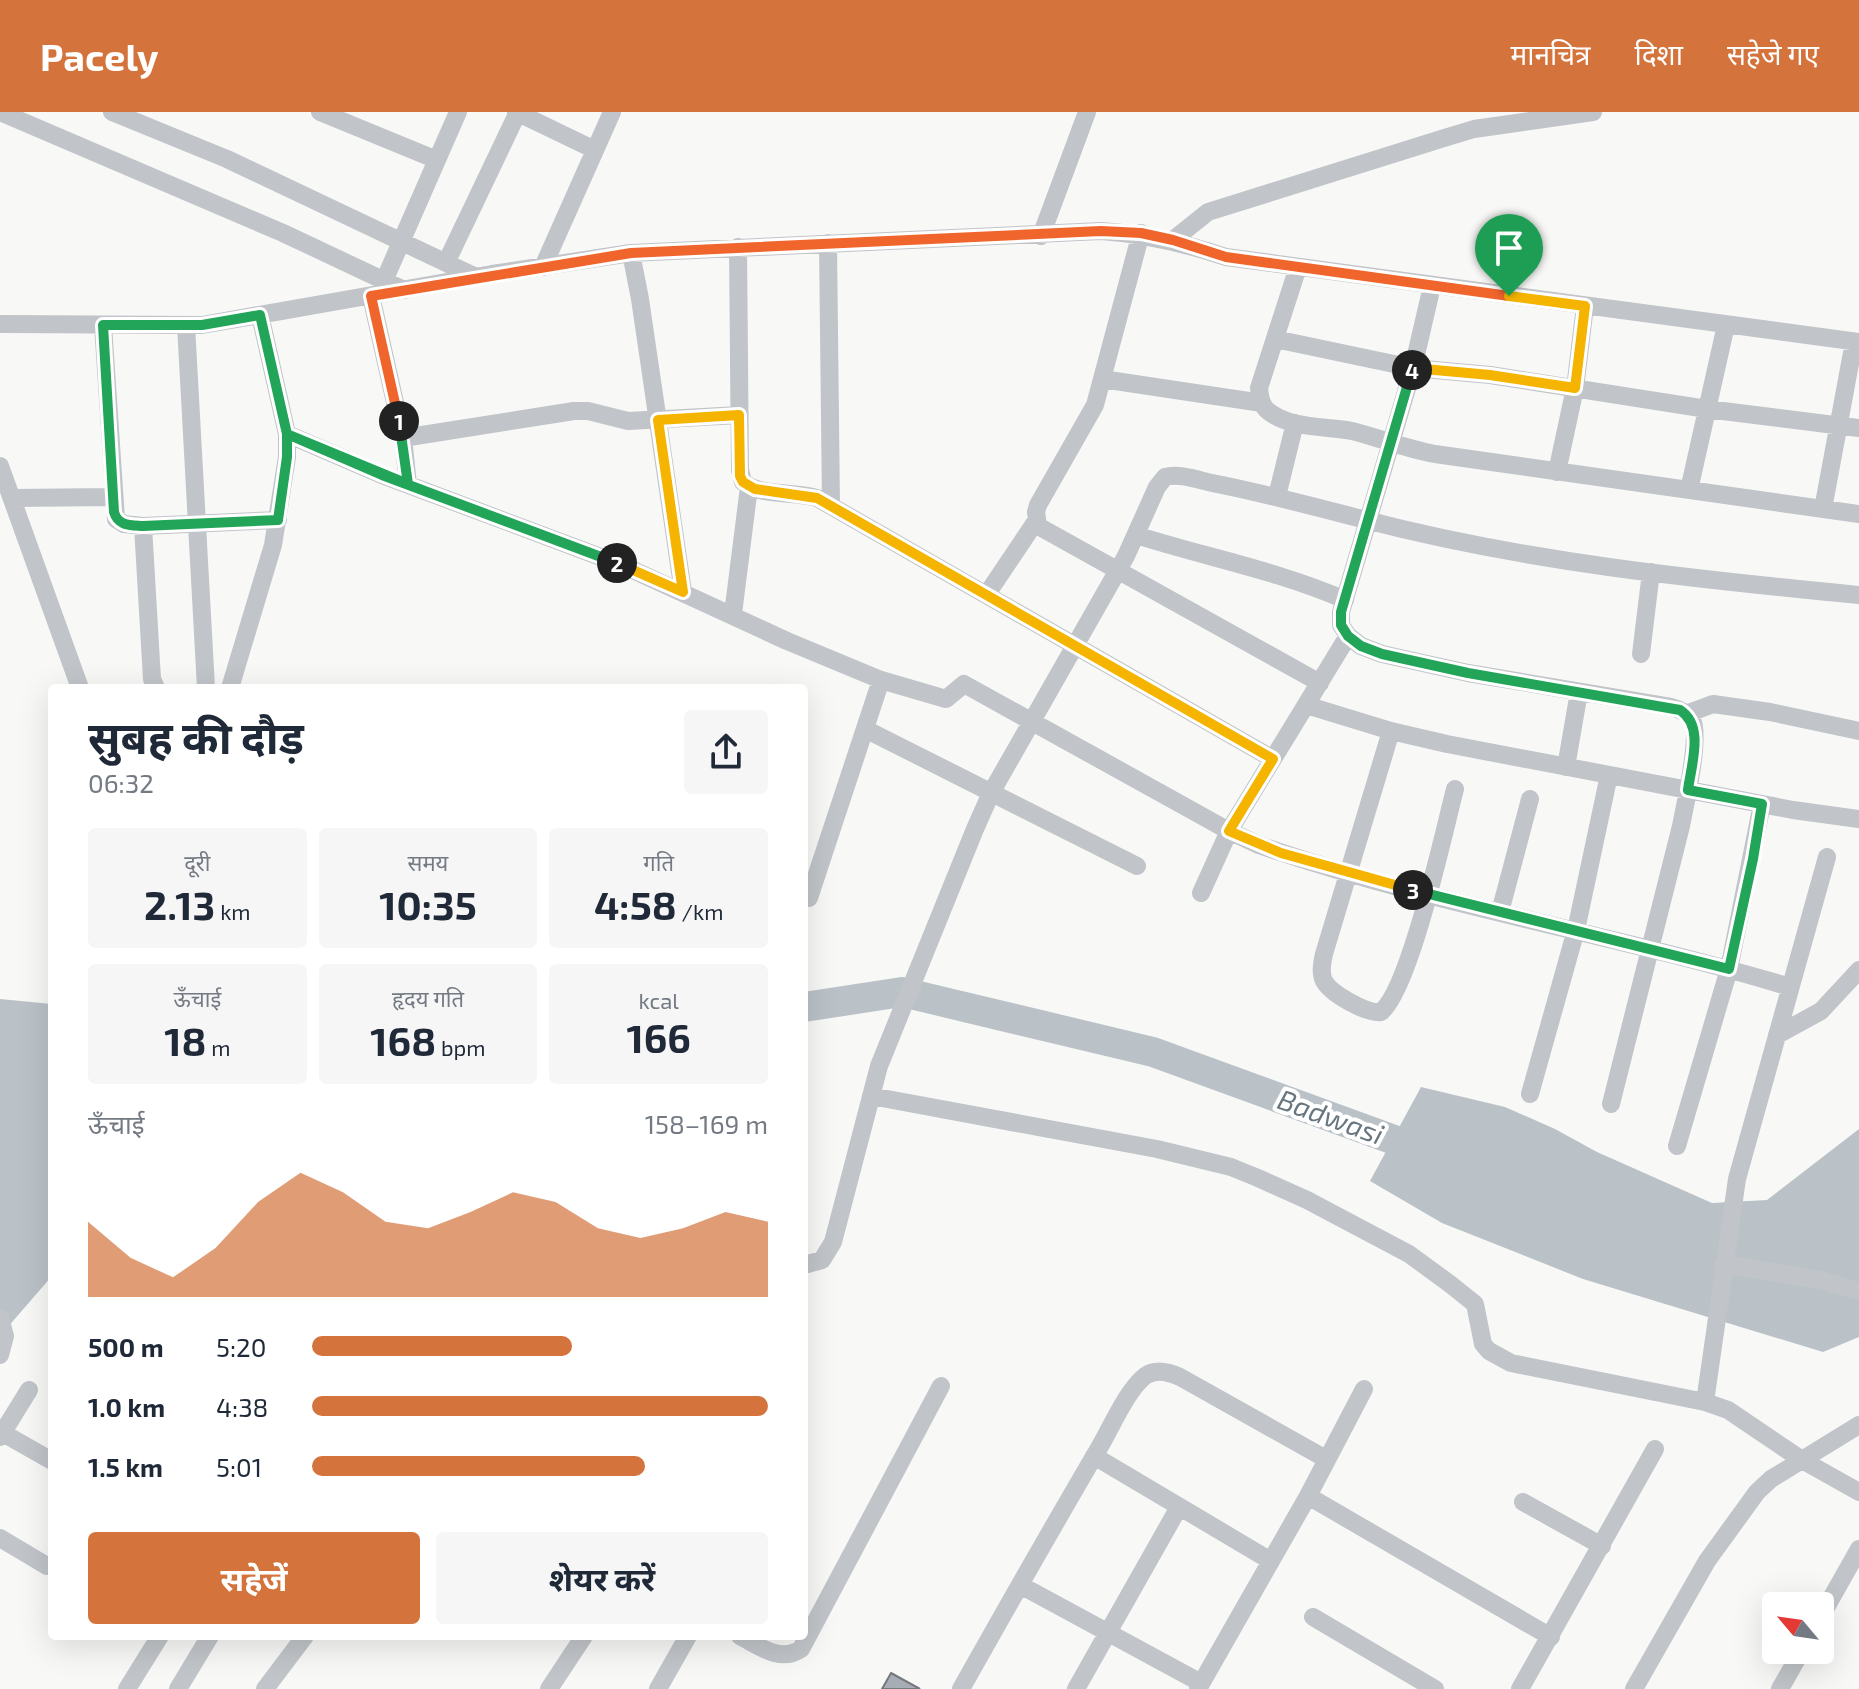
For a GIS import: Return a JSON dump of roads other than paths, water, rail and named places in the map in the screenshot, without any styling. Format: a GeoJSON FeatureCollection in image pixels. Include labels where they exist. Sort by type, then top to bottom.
{"type":"FeatureCollection","features":[{"type":"Feature","properties":{"kind":"street"},"geometry":{"type":"LineString","coordinates":[[0,112],[283,233],[404,290]]}},
{"type":"Feature","properties":{"kind":"street"},"geometry":{"type":"LineString","coordinates":[[112,112],[227,159],[476,277]]}},
{"type":"Feature","properties":{"kind":"street"},"geometry":{"type":"LineString","coordinates":[[320,112],[437,160]]}},
{"type":"Feature","properties":{"kind":"street"},"geometry":{"type":"LineString","coordinates":[[384,281],[458,112]]}},
{"type":"Feature","properties":{"kind":"street"},"geometry":{"type":"LineString","coordinates":[[446,263],[517,112],[595,150]]}},
{"type":"Feature","properties":{"kind":"street"},"geometry":{"type":"LineString","coordinates":[[543,267],[612,112]]}},
{"type":"Feature","properties":{"kind":"street"},"geometry":{"type":"LineString","coordinates":[[1041,236],[1087,112]]}},
{"type":"Feature","properties":{"kind":"street"},"geometry":{"type":"LineString","coordinates":[[1173,240],[1208,212],[1441,139],[1474,129],[1593,112]]}},
{"type":"Feature","properties":{"kind":"street"},"geometry":{"type":"LineString","coordinates":[[0,324],[202,325],[631,253],[1101,231],[1141,233],[1226,257],[1857,342],[1823,509]]}},
{"type":"Feature","properties":{"kind":"street"},"geometry":{"type":"LineString","coordinates":[[987,594],[1036,521],[1038,505],[1088,419],[1102,379],[1141,233]]}},
{"type":"Feature","properties":{"kind":"street"},"geometry":{"type":"LineString","coordinates":[[828,243],[831,506]]}},
{"type":"Feature","properties":{"kind":"street"},"geometry":{"type":"LineString","coordinates":[[738,247],[740,476],[749,487],[804,494],[831,506],[1273,759]]}},
{"type":"Feature","properties":{"kind":"street"},"geometry":{"type":"LineString","coordinates":[[631,253],[683,592]]}},
{"type":"Feature","properties":{"kind":"street"},"geometry":{"type":"LineString","coordinates":[[1262,403],[1261,381],[1298,267]]}},
{"type":"Feature","properties":{"kind":"street"},"geometry":{"type":"LineString","coordinates":[[1432,286],[1413,368],[1340,619],[1348,636],[1361,646],[1382,654],[1671,707],[1686,714],[1693,722],[1695,735],[1688,790],[1611,1104]]}},
{"type":"Feature","properties":{"kind":"street"},"geometry":{"type":"LineString","coordinates":[[371,296],[403,438],[408,484]]}},
{"type":"Feature","properties":{"kind":"street"},"geometry":{"type":"LineString","coordinates":[[1557,472],[1575,388],[1585,306]]}},
{"type":"Feature","properties":{"kind":"street"},"geometry":{"type":"LineString","coordinates":[[231,684],[278,520],[287,457],[287,434],[260,315]]}},
{"type":"Feature","properties":{"kind":"street"},"geometry":{"type":"LineString","coordinates":[[103,325],[112,497],[116,519],[124,524],[143,526],[278,520]]}},
{"type":"Feature","properties":{"kind":"street"},"geometry":{"type":"LineString","coordinates":[[186,325],[206,684]]}},
{"type":"Feature","properties":{"kind":"street"},"geometry":{"type":"LineString","coordinates":[[1689,490],[1726,325]]}},
{"type":"Feature","properties":{"kind":"street"},"geometry":{"type":"LineString","coordinates":[[1275,339],[1413,368],[1490,375],[1707,409],[1859,428]]}},
{"type":"Feature","properties":{"kind":"street"},"geometry":{"type":"LineString","coordinates":[[1102,379],[1262,403],[1276,415],[1295,423],[1353,432],[1435,454],[1859,514]]}},
{"type":"Feature","properties":{"kind":"street"},"geometry":{"type":"LineString","coordinates":[[403,438],[574,411],[588,411],[621,420],[739,415]]}},
{"type":"Feature","properties":{"kind":"street"},"geometry":{"type":"LineString","coordinates":[[1277,496],[1295,423]]}},
{"type":"Feature","properties":{"kind":"street"},"geometry":{"type":"LineString","coordinates":[[287,434],[408,484],[622,565],[787,641],[881,680],[946,699],[964,684],[1229,831],[1281,853],[1790,987]]}},
{"type":"Feature","properties":{"kind":"street"},"geometry":{"type":"LineString","coordinates":[[0,466],[79,684]]}},
{"type":"Feature","properties":{"kind":"street"},"geometry":{"type":"LineString","coordinates":[[808,1264],[822,1260],[833,1242],[879,1066],[938,915],[991,793],[1118,570],[1161,481],[1170,476],[1277,496],[1452,542],[1512,554],[1859,595]]}},
{"type":"Feature","properties":{"kind":"street"},"geometry":{"type":"LineString","coordinates":[[733,614],[749,487]]}},
{"type":"Feature","properties":{"kind":"street"},"geometry":{"type":"LineString","coordinates":[[12,498],[112,497]]}},
{"type":"Feature","properties":{"kind":"street"},"geometry":{"type":"LineString","coordinates":[[1036,521],[1042,529],[1320,683]]}},
{"type":"Feature","properties":{"kind":"street"},"geometry":{"type":"LineString","coordinates":[[143,526],[154,684]]}},
{"type":"Feature","properties":{"kind":"street"},"geometry":{"type":"LineString","coordinates":[[1136,535],[1298,581],[1345,600]]}},
{"type":"Feature","properties":{"kind":"street"},"geometry":{"type":"LineString","coordinates":[[1641,654],[1651,572]]}},
{"type":"Feature","properties":{"kind":"street"},"geometry":{"type":"LineString","coordinates":[[1201,893],[1229,831],[1348,636]]}},
{"type":"Feature","properties":{"kind":"street"},"geometry":{"type":"LineString","coordinates":[[809,898],[881,680]]}},
{"type":"Feature","properties":{"kind":"street"},"geometry":{"type":"LineString","coordinates":[[1566,767],[1579,692]]}},
{"type":"Feature","properties":{"kind":"street"},"geometry":{"type":"LineString","coordinates":[[1686,714],[1713,704],[1770,712],[1859,731]]}},
{"type":"Feature","properties":{"kind":"street"},"geometry":{"type":"LineString","coordinates":[[1306,705],[1391,731],[1762,804],[1859,819]]}},
{"type":"Feature","properties":{"kind":"street"},"geometry":{"type":"LineString","coordinates":[[867,730],[1137,866]]}},
{"type":"Feature","properties":{"kind":"street"},"geometry":{"type":"LineString","coordinates":[[1391,731],[1324,954],[1322,975],[1331,989],[1368,1012],[1381,1012],[1391,1002],[1429,894],[1455,789]]}},
{"type":"Feature","properties":{"kind":"street"},"geometry":{"type":"LineString","coordinates":[[1530,1094],[1576,930],[1609,775]]}},
{"type":"Feature","properties":{"kind":"street"},"geometry":{"type":"LineString","coordinates":[[1500,912],[1530,799]]}},
{"type":"Feature","properties":{"kind":"street"},"geometry":{"type":"LineString","coordinates":[[1677,1146],[1729,969],[1762,804]]}},
{"type":"Feature","properties":{"kind":"street"},"geometry":{"type":"LineString","coordinates":[[1705,1402],[1737,1179],[1827,857]]}},
{"type":"Feature","properties":{"kind":"street"},"geometry":{"type":"LineString","coordinates":[[1777,1035],[1821,1011],[1859,970]]}},
{"type":"Feature","properties":{"kind":"street"},"geometry":{"type":"LineString","coordinates":[[871,1096],[1157,1149],[1231,1167],[1307,1200],[1409,1254],[1475,1304],[1483,1344],[1489,1351],[1511,1363],[1705,1402],[1728,1410],[1802,1460],[1859,1492]]}},
{"type":"Feature","properties":{"kind":"street"},"geometry":{"type":"LineString","coordinates":[[1724,1259],[1859,1291]]}},
{"type":"Feature","properties":{"kind":"street"},"geometry":{"type":"LineString","coordinates":[[0,1318],[5,1336],[0,1355]]}},
{"type":"Feature","properties":{"kind":"street"},"geometry":{"type":"LineString","coordinates":[[961,1689],[1094,1456],[1146,1375],[1167,1372],[1326,1459]]}},
{"type":"Feature","properties":{"kind":"street"},"geometry":{"type":"LineString","coordinates":[[808,1636],[941,1386]]}},
{"type":"Feature","properties":{"kind":"street"},"geometry":{"type":"LineString","coordinates":[[1020,1585],[1200,1686],[1308,1496],[1364,1389]]}},
{"type":"Feature","properties":{"kind":"street"},"geometry":{"type":"LineString","coordinates":[[29,1390],[1,1435],[48,1459]]}},
{"type":"Feature","properties":{"kind":"street"},"geometry":{"type":"LineString","coordinates":[[1634,1689],[1707,1561],[1739,1513],[1771,1479],[1859,1425]]}},
{"type":"Feature","properties":{"kind":"street"},"geometry":{"type":"LineString","coordinates":[[1520,1689],[1655,1449]]}},
{"type":"Feature","properties":{"kind":"street"},"geometry":{"type":"LineString","coordinates":[[1094,1456],[1271,1561]]}},
{"type":"Feature","properties":{"kind":"street"},"geometry":{"type":"LineString","coordinates":[[1308,1496],[1551,1637]]}},
{"type":"Feature","properties":{"kind":"street"},"geometry":{"type":"LineString","coordinates":[[1523,1502],[1602,1546]]}},
{"type":"Feature","properties":{"kind":"street"},"geometry":{"type":"LineString","coordinates":[[1076,1689],[1179,1507]]}},
{"type":"Feature","properties":{"kind":"street"},"geometry":{"type":"LineString","coordinates":[[0,1538],[47,1566]]}},
{"type":"Feature","properties":{"kind":"street"},"geometry":{"type":"LineString","coordinates":[[1834,1593],[1859,1549]]}},
{"type":"Feature","properties":{"kind":"street"},"geometry":{"type":"LineString","coordinates":[[1313,1617],[1435,1689]]}},
{"type":"Feature","properties":{"kind":"street"},"geometry":{"type":"LineString","coordinates":[[127,1689],[158,1640]]}},
{"type":"Feature","properties":{"kind":"street"},"geometry":{"type":"LineString","coordinates":[[178,1689],[208,1640]]}},
{"type":"Feature","properties":{"kind":"street"},"geometry":{"type":"LineString","coordinates":[[265,1689],[302,1640]]}},
{"type":"Feature","properties":{"kind":"street"},"geometry":{"type":"LineString","coordinates":[[549,1689],[581,1640]]}},
{"type":"Feature","properties":{"kind":"street"},"geometry":{"type":"LineString","coordinates":[[658,1689],[686,1640]]}},
{"type":"Feature","properties":{"kind":"street"},"geometry":{"type":"LineString","coordinates":[[748,1640],[780,1655],[801,1649],[806,1640]]}},
{"type":"Feature","properties":{"kind":"street"},"geometry":{"type":"LineString","coordinates":[[1780,1689],[1794,1664]]}},
{"type":"Feature","properties":{"kind":"waterway","name":"Badwasi"},"geometry":{"type":"LineString","coordinates":[[808,1006],[902,992],[1153,1052],[1430,1153]]}}]}
